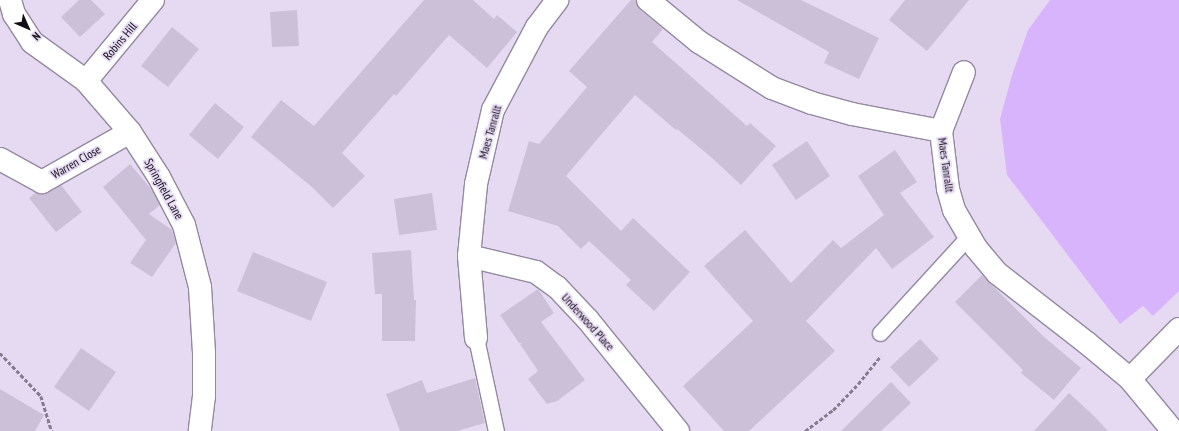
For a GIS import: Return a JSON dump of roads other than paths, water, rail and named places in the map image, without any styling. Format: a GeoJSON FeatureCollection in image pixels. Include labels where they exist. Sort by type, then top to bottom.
{"type":"FeatureCollection","features":[{"type":"Feature","properties":{"kind":"street","name":"Springfield Lane"},"geometry":{"type":"LineString","coordinates":[[10,0],[14,14],[32,42],[86,81],[130,132],[159,177],[184,225],[200,287],[204,353],[204,396],[200,431]]}},
{"type":"Feature","properties":{"kind":"street","name":"Robins Hill"},"geometry":{"type":"LineString","coordinates":[[86,81],[153,0]]}},
{"type":"Feature","properties":{"kind":"street","name":"Maes Tanrallt"},"geometry":{"type":"LineString","coordinates":[[476,338],[469,256],[476,184],[493,110],[537,27],[557,0]]}},
{"type":"Feature","properties":{"kind":"street","name":"Maes Tanrallt"},"geometry":{"type":"LineString","coordinates":[[648,0],[699,42],[772,88],[812,103],[852,114],[941,131],[948,189],[954,210],[976,248],[997,273],[1087,343],[1130,379],[1173,431]]}},
{"type":"Feature","properties":{"kind":"street"},"geometry":{"type":"LineString","coordinates":[[941,131],[964,72]]}},
{"type":"Feature","properties":{"kind":"street","name":"Warren Close"},"geometry":{"type":"LineString","coordinates":[[0,159],[42,182],[130,132]]}},
{"type":"Feature","properties":{"kind":"street","name":"Underwood Place"},"geometry":{"type":"LineString","coordinates":[[469,256],[536,272],[557,287],[593,326],[678,431]]}},
{"type":"Feature","properties":{"kind":"street"},"geometry":{"type":"LineString","coordinates":[[1130,379],[1179,329]]}},
{"type":"Feature","properties":{"kind":"lane"},"geometry":{"type":"LineString","coordinates":[[880,333],[969,236]]}},
{"type":"Feature","properties":{"kind":"lane"},"geometry":{"type":"LineString","coordinates":[[476,338],[496,431]]}}]}
